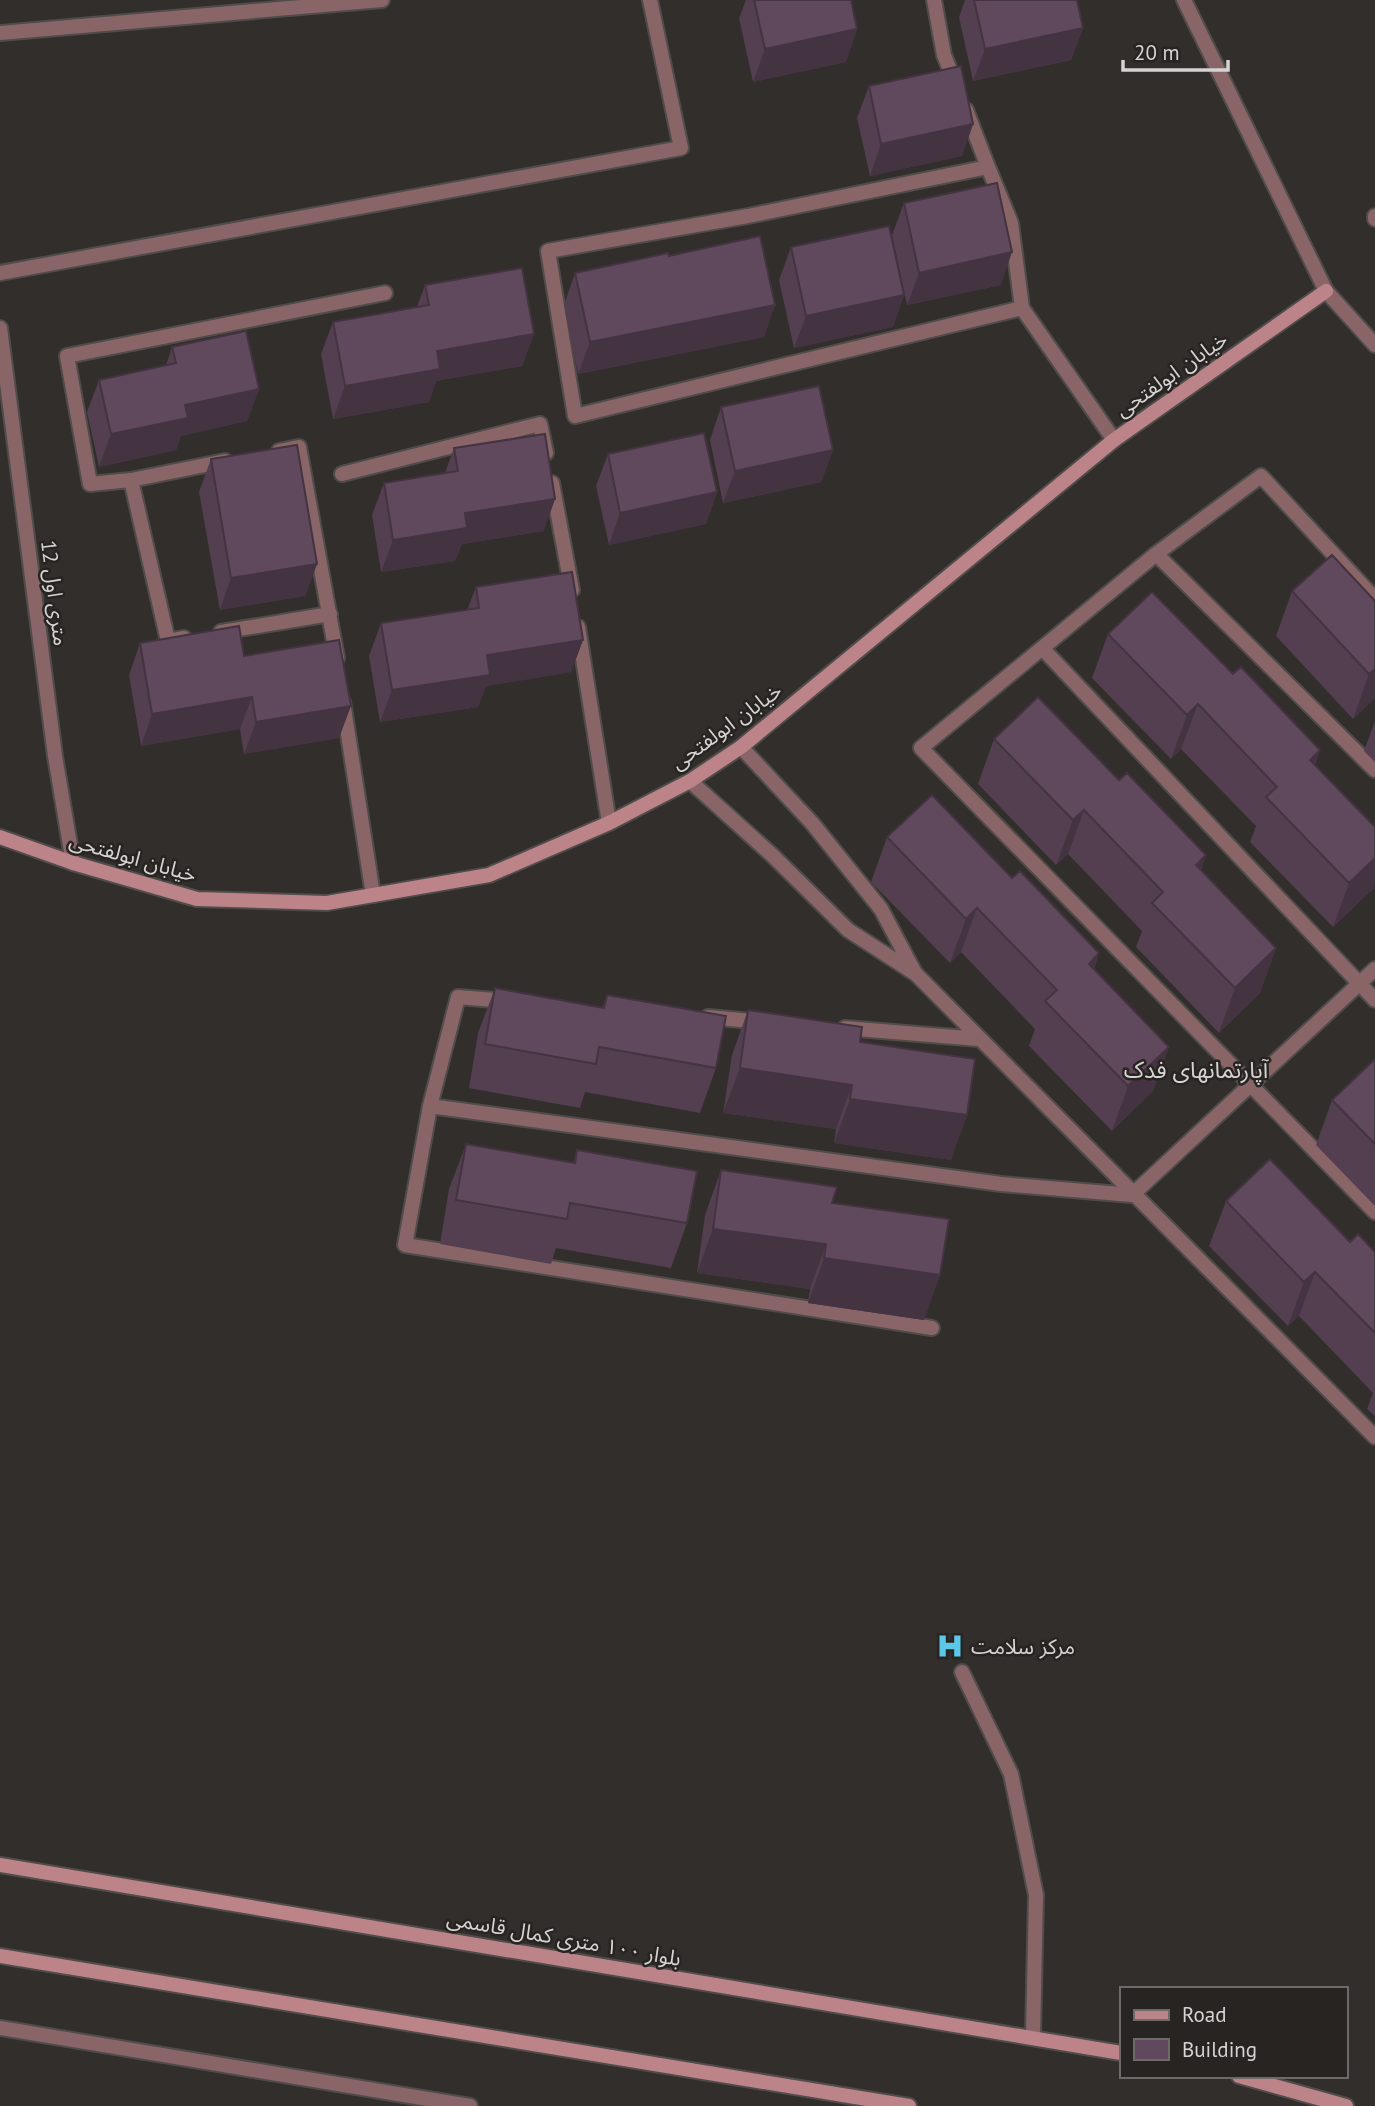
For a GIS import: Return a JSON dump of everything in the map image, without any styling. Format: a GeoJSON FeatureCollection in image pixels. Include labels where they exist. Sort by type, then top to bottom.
{"type":"FeatureCollection","features":[{"type":"Feature","properties":{"kind":"main road","name":"خیابان ابولفتحی"},"geometry":{"type":"LineString","coordinates":[[0,837],[73,863],[197,899],[327,903],[489,875],[609,823],[690,781],[741,747],[1114,440],[1326,291]]}},
{"type":"Feature","properties":{"kind":"main road","name":"بلوار ۱۰۰ متری کمال قاسمی"},"geometry":{"type":"LineString","coordinates":[[0,1865],[1120,2053]]}},
{"type":"Feature","properties":{"kind":"main road"},"geometry":{"type":"LineString","coordinates":[[0,1956],[909,2106]]}},
{"type":"Feature","properties":{"kind":"main road"},"geometry":{"type":"LineString","coordinates":[[1246,2078],[1346,2106]]}},
{"type":"Feature","properties":{"kind":"street"},"geometry":{"type":"LineString","coordinates":[[0,33],[382,0]]}},
{"type":"Feature","properties":{"kind":"street"},"geometry":{"type":"LineString","coordinates":[[0,273],[681,148],[650,0]]}},
{"type":"Feature","properties":{"kind":"street"},"geometry":{"type":"LineString","coordinates":[[934,0],[944,55],[1011,223],[1022,308],[1114,440]]}},
{"type":"Feature","properties":{"kind":"street"},"geometry":{"type":"LineString","coordinates":[[1184,0],[1326,291],[1375,345]]}},
{"type":"Feature","properties":{"kind":"street"},"geometry":{"type":"LineString","coordinates":[[988,167],[748,216],[548,251],[575,416],[1022,308]]}},
{"type":"Feature","properties":{"kind":"street"},"geometry":{"type":"LineString","coordinates":[[234,460],[131,480],[90,484],[67,356],[385,293]]}},
{"type":"Feature","properties":{"kind":"street","name":"12 متری اول"},"geometry":{"type":"LineString","coordinates":[[0,328],[55,756],[73,863]]}},
{"type":"Feature","properties":{"kind":"street"},"geometry":{"type":"LineString","coordinates":[[342,474],[540,424],[575,606],[609,823]]}},
{"type":"Feature","properties":{"kind":"street"},"geometry":{"type":"LineString","coordinates":[[260,454],[299,447],[330,614],[373,895]]}},
{"type":"Feature","properties":{"kind":"street"},"geometry":{"type":"LineString","coordinates":[[1375,599],[1261,476],[1156,554],[921,748],[1251,1082],[1375,1212]]}},
{"type":"Feature","properties":{"kind":"street"},"geometry":{"type":"LineString","coordinates":[[131,480],[168,641],[330,614]]}},
{"type":"Feature","properties":{"kind":"street"},"geometry":{"type":"LineString","coordinates":[[1156,554],[1375,770]]}},
{"type":"Feature","properties":{"kind":"street"},"geometry":{"type":"LineString","coordinates":[[1043,649],[1375,1000]]}},
{"type":"Feature","properties":{"kind":"street"},"geometry":{"type":"LineString","coordinates":[[741,747],[812,823],[881,909],[916,974]]}},
{"type":"Feature","properties":{"kind":"street"},"geometry":{"type":"LineString","coordinates":[[690,781],[772,855],[848,930],[916,974],[1132,1195],[1375,1437]]}},
{"type":"Feature","properties":{"kind":"street"},"geometry":{"type":"LineString","coordinates":[[430,1106],[1001,1184],[1132,1195],[1375,969]]}},
{"type":"Feature","properties":{"kind":"street"},"geometry":{"type":"LineString","coordinates":[[526,1003],[458,998],[430,1106],[405,1245],[932,1328]]}},
{"type":"Feature","properties":{"kind":"street"},"geometry":{"type":"LineString","coordinates":[[691,1016],[773,1023]]}},
{"type":"Feature","properties":{"kind":"street"},"geometry":{"type":"LineString","coordinates":[[828,1027],[979,1039]]}},
{"type":"Feature","properties":{"kind":"street"},"geometry":{"type":"LineString","coordinates":[[962,1672],[1011,1774],[1036,1895],[1033,2038]]}},
{"type":"Feature","properties":{"kind":"street"},"geometry":{"type":"LineString","coordinates":[[0,2028],[470,2106]]}},
{"type":"Feature","properties":{"kind":"building"},"geometry":{"type":"Polygon","coordinates":[[[754,0],[851,0],[857,29],[765,49],[754,0]]]}},
{"type":"Feature","properties":{"kind":"building"},"geometry":{"type":"Polygon","coordinates":[[[974,0],[1077,0],[1083,28],[985,49],[974,0]]]}},
{"type":"Feature","properties":{"kind":"building"},"geometry":{"type":"Polygon","coordinates":[[[961,66],[973,124],[881,144],[869,86],[961,66]]]}},
{"type":"Feature","properties":{"kind":"building"},"geometry":{"type":"Polygon","coordinates":[[[997,183],[1012,252],[919,273],[904,203],[997,183]]]}},
{"type":"Feature","properties":{"kind":"building"},"geometry":{"type":"Polygon","coordinates":[[[889,226],[904,295],[806,316],[791,247],[889,226]]]}},
{"type":"Feature","properties":{"kind":"building"},"geometry":{"type":"Polygon","coordinates":[[[760,236],[775,305],[590,342],[575,273],[760,236]]]}},
{"type":"Feature","properties":{"kind":"building"},"geometry":{"type":"Polygon","coordinates":[[[522,268],[534,334],[437,351],[440,369],[345,386],[333,322],[429,305],[425,285],[522,268]]]}},
{"type":"Feature","properties":{"kind":"building"},"geometry":{"type":"Polygon","coordinates":[[[246,331],[259,389],[185,405],[188,418],[111,434],[99,380],[176,363],[172,347],[246,331]]]}},
{"type":"Feature","properties":{"kind":"building"},"geometry":{"type":"Polygon","coordinates":[[[819,386],[833,450],[735,471],[721,407],[819,386]]]}},
{"type":"Feature","properties":{"kind":"building"},"geometry":{"type":"Polygon","coordinates":[[[704,433],[717,492],[620,513],[608,454],[704,433]]]}},
{"type":"Feature","properties":{"kind":"building"},"geometry":{"type":"Polygon","coordinates":[[[545,434],[555,499],[465,513],[467,528],[393,540],[384,483],[458,471],[454,448],[545,434]]]}},
{"type":"Feature","properties":{"kind":"building"},"geometry":{"type":"Polygon","coordinates":[[[297,445],[317,564],[231,578],[211,459],[297,445]]]}},
{"type":"Feature","properties":{"kind":"building"},"geometry":{"type":"Polygon","coordinates":[[[1332,555],[1375,601],[1375,669],[1369,674],[1292,591],[1332,555]]]}},
{"type":"Feature","properties":{"kind":"building"},"geometry":{"type":"Polygon","coordinates":[[[572,572],[583,640],[487,655],[490,675],[392,690],[381,623],[479,608],[476,587],[572,572]]]}},
{"type":"Feature","properties":{"kind":"building"},"geometry":{"type":"Polygon","coordinates":[[[1152,592],[1233,674],[1241,667],[1320,750],[1310,760],[1375,827],[1375,858],[1349,883],[1266,797],[1277,787],[1198,704],[1187,715],[1108,634],[1152,592]]]}},
{"type":"Feature","properties":{"kind":"building"},"geometry":{"type":"Polygon","coordinates":[[[239,626],[244,656],[339,640],[351,706],[256,722],[252,697],[152,714],[140,643],[239,626]]]}},
{"type":"Feature","properties":{"kind":"building"},"geometry":{"type":"Polygon","coordinates":[[[1038,697],[1119,780],[1127,773],[1206,855],[1196,865],[1276,948],[1235,988],[1152,903],[1163,892],[1084,810],[1073,820],[994,739],[1038,697]]]}},
{"type":"Feature","properties":{"kind":"building"},"geometry":{"type":"Polygon","coordinates":[[[932,795],[1012,878],[1020,871],[1099,953],[1089,964],[1169,1047],[1128,1086],[1045,1001],[1057,990],[977,908],[966,919],[887,837],[932,795]]]}},
{"type":"Feature","properties":{"kind":"building"},"geometry":{"type":"Polygon","coordinates":[[[495,988],[604,1008],[607,995],[726,1016],[716,1068],[599,1047],[596,1064],[485,1044],[495,988]]]}},
{"type":"Feature","properties":{"kind":"building"},"geometry":{"type":"Polygon","coordinates":[[[748,1010],[862,1027],[860,1042],[975,1059],[967,1115],[850,1099],[852,1085],[740,1068],[748,1010]]]}},
{"type":"Feature","properties":{"kind":"building"},"geometry":{"type":"Polygon","coordinates":[[[1375,1059],[1375,1144],[1332,1100],[1375,1059]]]}},
{"type":"Feature","properties":{"kind":"building"},"geometry":{"type":"Polygon","coordinates":[[[466,1144],[575,1163],[577,1150],[697,1171],[687,1223],[570,1203],[567,1219],[456,1200],[466,1144]]]}},
{"type":"Feature","properties":{"kind":"building"},"geometry":{"type":"Polygon","coordinates":[[[1270,1159],[1350,1242],[1358,1234],[1375,1252],[1375,1333],[1315,1272],[1304,1282],[1226,1201],[1270,1159]]]}},
{"type":"Feature","properties":{"kind":"building"},"geometry":{"type":"Polygon","coordinates":[[[721,1170],[837,1187],[832,1203],[949,1219],[940,1275],[824,1258],[826,1244],[713,1229],[721,1170]]]}},
{"type":"Feature","properties":{"kind":"place","name":"مرکز سلامت"},"geometry":{"type":"Point","coordinates":[950,1646]}},
{"type":"Feature","properties":{"kind":"district","name":"آپارتمانهای فدک"},"geometry":{"type":"Point","coordinates":[1196,1069]}}]}
